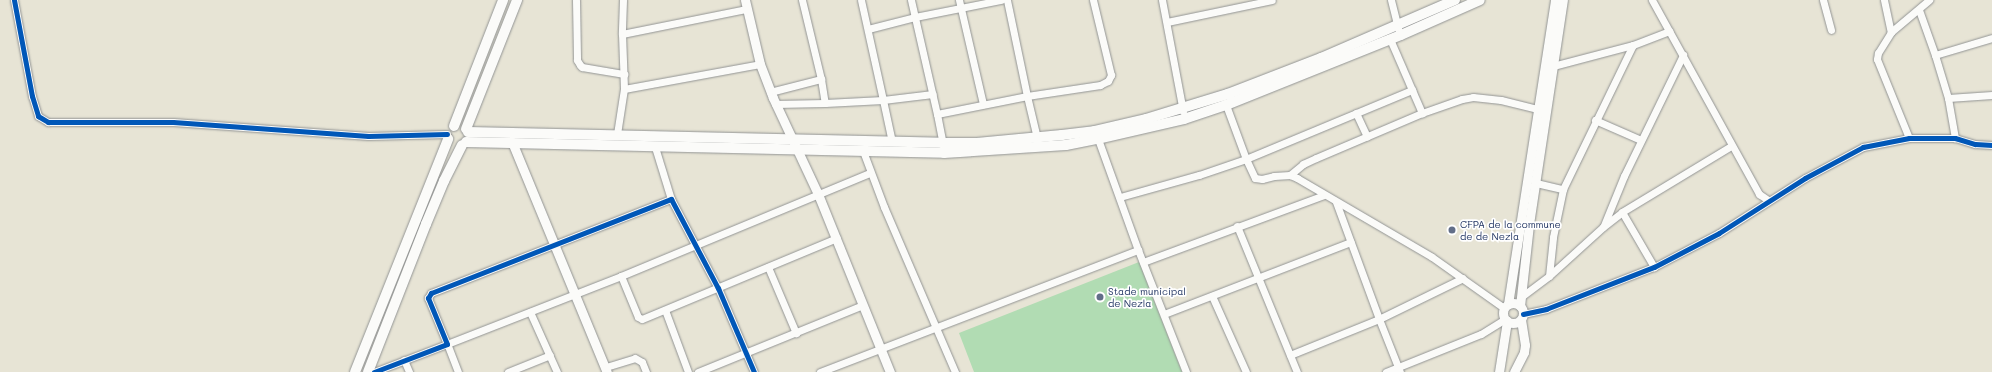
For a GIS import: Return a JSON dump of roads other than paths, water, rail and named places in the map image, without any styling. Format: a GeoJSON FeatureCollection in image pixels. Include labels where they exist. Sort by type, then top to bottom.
{"type":"FeatureCollection","features":[{"type":"Feature","properties":{"kind":"main road"},"geometry":{"type":"LineString","coordinates":[[356,372],[451,127],[454,126],[503,0]]}},
{"type":"Feature","properties":{"kind":"main road"},"geometry":{"type":"LineString","coordinates":[[368,372],[426,224],[444,181],[466,137],[517,0]]}},
{"type":"Feature","properties":{"kind":"main road"},"geometry":{"type":"LineString","coordinates":[[448,137],[455,146],[466,137],[617,134],[892,142],[943,148],[1094,131],[1226,105],[1390,39],[1399,30],[1455,0]]}},
{"type":"Feature","properties":{"kind":"main road"},"geometry":{"type":"LineString","coordinates":[[466,137],[512,142],[655,147],[863,151],[1066,145],[1098,140],[1184,114],[1228,94],[1480,0]]}},
{"type":"Feature","properties":{"kind":"main road"},"geometry":{"type":"LineString","coordinates":[[454,126],[461,125],[466,137]]}},
{"type":"Feature","properties":{"kind":"street"},"geometry":{"type":"LineString","coordinates":[[14,0],[32,96],[38,116],[48,122],[173,122],[368,136],[448,137]]}},
{"type":"Feature","properties":{"kind":"street"},"geometry":{"type":"LineString","coordinates":[[576,0],[578,62],[582,67],[624,74]]}},
{"type":"Feature","properties":{"kind":"street"},"geometry":{"type":"LineString","coordinates":[[617,134],[624,89],[622,34],[623,0]]}},
{"type":"Feature","properties":{"kind":"street"},"geometry":{"type":"LineString","coordinates":[[802,0],[821,79],[825,103]]}},
{"type":"Feature","properties":{"kind":"street"},"geometry":{"type":"LineString","coordinates":[[861,0],[892,142]]}},
{"type":"Feature","properties":{"kind":"street"},"geometry":{"type":"LineString","coordinates":[[911,0],[938,114],[943,148]]}},
{"type":"Feature","properties":{"kind":"street"},"geometry":{"type":"LineString","coordinates":[[959,0],[983,104]]}},
{"type":"Feature","properties":{"kind":"street"},"geometry":{"type":"LineString","coordinates":[[868,29],[915,17],[1001,0]]}},
{"type":"Feature","properties":{"kind":"street"},"geometry":{"type":"LineString","coordinates":[[1007,0],[1037,138]]}},
{"type":"Feature","properties":{"kind":"street"},"geometry":{"type":"LineString","coordinates":[[938,114],[1027,96],[1100,85],[1108,81],[1112,75],[1093,0]]}},
{"type":"Feature","properties":{"kind":"street"},"geometry":{"type":"LineString","coordinates":[[1162,0],[1184,114]]}},
{"type":"Feature","properties":{"kind":"street"},"geometry":{"type":"LineString","coordinates":[[1167,22],[1272,0]]}},
{"type":"Feature","properties":{"kind":"street"},"geometry":{"type":"LineString","coordinates":[[1391,0],[1399,30]]}},
{"type":"Feature","properties":{"kind":"street"},"geometry":{"type":"LineString","coordinates":[[1554,0],[1506,306],[1502,314],[1506,320],[1513,323],[1521,309],[1549,276],[1603,227],[1622,212],[1731,146]]}},
{"type":"Feature","properties":{"kind":"street"},"geometry":{"type":"LineString","coordinates":[[1514,372],[1524,352],[1525,345],[1521,309],[1536,183],[1564,0]]}},
{"type":"Feature","properties":{"kind":"street"},"geometry":{"type":"LineString","coordinates":[[1652,0],[1731,146],[1759,194],[1768,200]]}},
{"type":"Feature","properties":{"kind":"street"},"geometry":{"type":"LineString","coordinates":[[1823,0],[1831,30]]}},
{"type":"Feature","properties":{"kind":"street"},"geometry":{"type":"LineString","coordinates":[[1884,0],[1891,32]]}},
{"type":"Feature","properties":{"kind":"street"},"geometry":{"type":"LineString","coordinates":[[1909,138],[1877,59],[1880,47],[1891,32],[1919,10],[1929,0]]}},
{"type":"Feature","properties":{"kind":"street"},"geometry":{"type":"LineString","coordinates":[[622,34],[746,4],[760,64],[770,92],[837,238],[890,372]]}},
{"type":"Feature","properties":{"kind":"street"},"geometry":{"type":"LineString","coordinates":[[1919,10],[1948,98],[1955,138]]}},
{"type":"Feature","properties":{"kind":"street"},"geometry":{"type":"LineString","coordinates":[[1553,66],[1633,45],[1669,31]]}},
{"type":"Feature","properties":{"kind":"street"},"geometry":{"type":"LineString","coordinates":[[1935,55],[1992,38]]}},
{"type":"Feature","properties":{"kind":"street"},"geometry":{"type":"LineString","coordinates":[[1390,39],[1422,113]]}},
{"type":"Feature","properties":{"kind":"street"},"geometry":{"type":"LineString","coordinates":[[1549,276],[1553,236],[1563,189],[1595,120],[1633,45]]}},
{"type":"Feature","properties":{"kind":"street"},"geometry":{"type":"LineString","coordinates":[[1603,227],[1641,140],[1683,55]]}},
{"type":"Feature","properties":{"kind":"street"},"geometry":{"type":"LineString","coordinates":[[624,89],[760,64]]}},
{"type":"Feature","properties":{"kind":"street"},"geometry":{"type":"LineString","coordinates":[[770,92],[821,79]]}},
{"type":"Feature","properties":{"kind":"street"},"geometry":{"type":"LineString","coordinates":[[1120,197],[1199,175],[1246,159],[1412,90]]}},
{"type":"Feature","properties":{"kind":"street"},"geometry":{"type":"LineString","coordinates":[[775,104],[883,100],[933,94]]}},
{"type":"Feature","properties":{"kind":"street"},"geometry":{"type":"LineString","coordinates":[[1948,98],[1992,95]]}},
{"type":"Feature","properties":{"kind":"street"},"geometry":{"type":"LineString","coordinates":[[1290,175],[1303,164],[1422,113],[1473,97],[1500,100],[1538,109]]}},
{"type":"Feature","properties":{"kind":"street"},"geometry":{"type":"LineString","coordinates":[[1226,105],[1246,159],[1255,178],[1262,179],[1274,176],[1290,175],[1401,239],[1506,306],[1517,303],[1521,309]]}},
{"type":"Feature","properties":{"kind":"street"},"geometry":{"type":"LineString","coordinates":[[1356,113],[1367,137]]}},
{"type":"Feature","properties":{"kind":"street"},"geometry":{"type":"LineString","coordinates":[[1595,120],[1641,140]]}},
{"type":"Feature","properties":{"kind":"street"},"geometry":{"type":"LineString","coordinates":[[1521,309],[1546,309],[1654,267],[1719,233],[1759,205],[1833,162],[1863,148],[1909,138],[1955,138],[1975,144],[1992,145]]}},
{"type":"Feature","properties":{"kind":"street"},"geometry":{"type":"LineString","coordinates":[[1098,140],[1138,250],[1186,372]]}},
{"type":"Feature","properties":{"kind":"street"},"geometry":{"type":"LineString","coordinates":[[512,142],[607,370],[634,358],[642,362],[646,372]]}},
{"type":"Feature","properties":{"kind":"street"},"geometry":{"type":"LineString","coordinates":[[655,147],[671,199],[718,288],[754,372]]}},
{"type":"Feature","properties":{"kind":"street"},"geometry":{"type":"LineString","coordinates":[[863,151],[870,173],[955,372]]}},
{"type":"Feature","properties":{"kind":"street"},"geometry":{"type":"LineString","coordinates":[[374,372],[621,276],[870,173]]}},
{"type":"Feature","properties":{"kind":"street"},"geometry":{"type":"LineString","coordinates":[[1536,183],[1563,189]]}},
{"type":"Feature","properties":{"kind":"street"},"geometry":{"type":"LineString","coordinates":[[1759,194],[1759,205]]}},
{"type":"Feature","properties":{"kind":"street"},"geometry":{"type":"LineString","coordinates":[[1143,262],[1324,195]]}},
{"type":"Feature","properties":{"kind":"street"},"geometry":{"type":"LineString","coordinates":[[458,372],[428,298],[429,294],[671,199]]}},
{"type":"Feature","properties":{"kind":"street"},"geometry":{"type":"LineString","coordinates":[[1336,202],[1399,370]]}},
{"type":"Feature","properties":{"kind":"street"},"geometry":{"type":"LineString","coordinates":[[1622,212],[1654,267]]}},
{"type":"Feature","properties":{"kind":"street"},"geometry":{"type":"LineString","coordinates":[[1237,226],[1297,372]]}},
{"type":"Feature","properties":{"kind":"street"},"geometry":{"type":"LineString","coordinates":[[621,276],[640,319],[645,319],[837,238]]}},
{"type":"Feature","properties":{"kind":"street"},"geometry":{"type":"LineString","coordinates":[[1164,314],[1351,242]]}},
{"type":"Feature","properties":{"kind":"street"},"geometry":{"type":"LineString","coordinates":[[820,372],[835,369],[936,326],[1138,250]]}},
{"type":"Feature","properties":{"kind":"street"},"geometry":{"type":"LineString","coordinates":[[768,267],[796,333]]}},
{"type":"Feature","properties":{"kind":"street"},"geometry":{"type":"LineString","coordinates":[[1290,355],[1379,319],[1463,278]]}},
{"type":"Feature","properties":{"kind":"street"},"geometry":{"type":"LineString","coordinates":[[1212,296],[1246,372]]}},
{"type":"Feature","properties":{"kind":"street"},"geometry":{"type":"LineString","coordinates":[[698,372],[746,354],[863,305]]}},
{"type":"Feature","properties":{"kind":"street"},"geometry":{"type":"LineString","coordinates":[[665,310],[688,372]]}},
{"type":"Feature","properties":{"kind":"street"},"geometry":{"type":"LineString","coordinates":[[530,312],[557,372]]}},
{"type":"Feature","properties":{"kind":"street"},"geometry":{"type":"LineString","coordinates":[[1386,372],[1399,370],[1481,334],[1506,320]]}},
{"type":"Feature","properties":{"kind":"street"},"geometry":{"type":"LineString","coordinates":[[1499,372],[1506,320]]}},
{"type":"Feature","properties":{"kind":"street"},"geometry":{"type":"LineString","coordinates":[[508,372],[550,355]]}},
{"type":"Feature","properties":{"kind":"street"},"geometry":{"type":"LineString","coordinates":[[404,360],[409,372]]}},
{"type":"Feature","properties":{"kind":"place","name":"CFPA de la commune de de Nezla"},"geometry":{"type":"Point","coordinates":[1452,230]}},
{"type":"Feature","properties":{"kind":"place","name":"Stade municipal de Nezla"},"geometry":{"type":"Point","coordinates":[1100,297]}}]}
